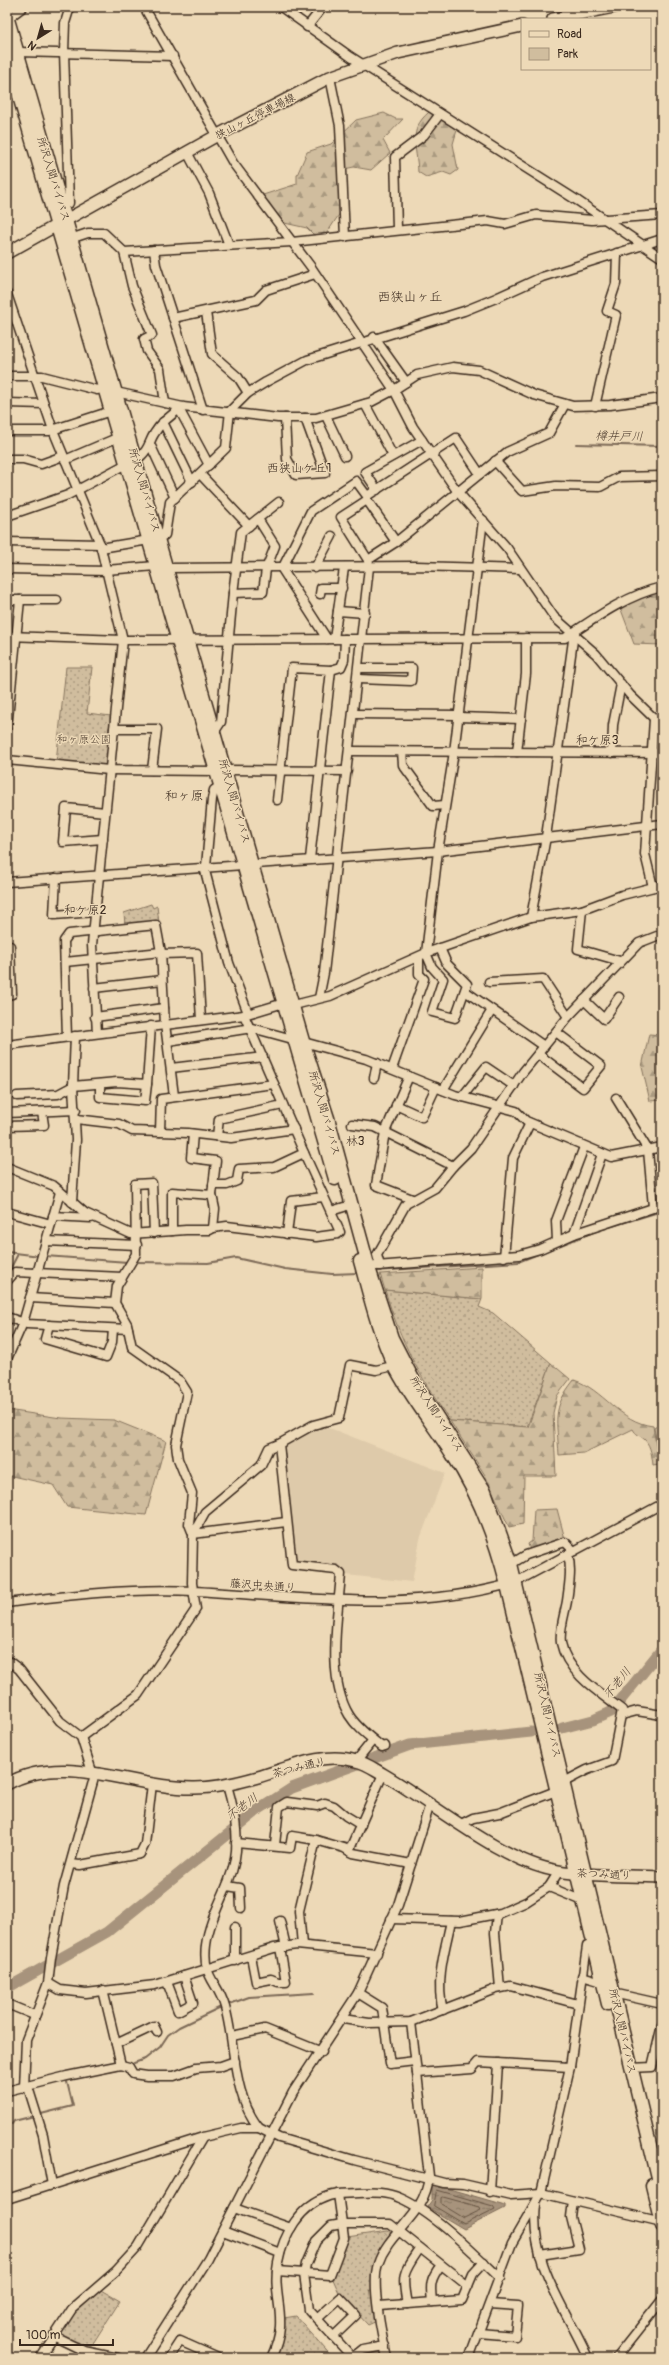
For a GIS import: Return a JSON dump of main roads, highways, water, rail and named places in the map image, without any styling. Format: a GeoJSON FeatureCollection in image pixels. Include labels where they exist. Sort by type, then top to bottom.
{"type":"FeatureCollection","features":[{"type":"Feature","properties":{"kind":"highway","name":"所沢入間バイパス"},"geometry":{"type":"LineString","coordinates":[[7,18],[12,53],[62,224],[116,392],[131,460],[289,1004],[344,1207],[369,1269]]}},
{"type":"Feature","properties":{"kind":"highway","name":"所沢入間バイパス"},"geometry":{"type":"LineString","coordinates":[[12,53],[50,171],[62,224],[111,411],[119,437],[131,460]]}},
{"type":"Feature","properties":{"kind":"highway","name":"所沢入間バイパス"},"geometry":{"type":"LineString","coordinates":[[183,640],[215,731],[221,771],[221,785],[248,864]]}},
{"type":"Feature","properties":{"kind":"highway","name":"所沢入間バイパス"},"geometry":{"type":"LineString","coordinates":[[299,1040],[328,1118],[369,1269],[376,1320],[399,1364],[477,1496],[512,1583],[548,1739],[581,1873],[613,1993],[662,2195]]}},
{"type":"Feature","properties":{"kind":"highway","name":"所沢入間バイパス"},"geometry":{"type":"LineString","coordinates":[[399,1364],[485,1492],[511,1564],[512,1583]]}},
{"type":"Feature","properties":{"kind":"highway","name":"所沢入間バイパス"},"geometry":{"type":"LineString","coordinates":[[581,1873],[583,1901],[662,2224]]}},
{"type":"Feature","properties":{"kind":"main road"},"geometry":{"type":"LineString","coordinates":[[555,18],[566,12],[614,7]]}},
{"type":"Feature","properties":{"kind":"main road","name":"狭山ヶ丘停車場線"},"geometry":{"type":"LineString","coordinates":[[7,253],[62,224],[216,136],[330,77],[362,64],[398,53],[521,26]]}},
{"type":"Feature","properties":{"kind":"main road","name":"茶つみ通り"},"geometry":{"type":"LineString","coordinates":[[7,1784],[26,1775],[46,1771],[93,1774],[152,1784],[195,1788],[227,1785],[310,1761],[333,1758],[356,1761],[383,1774],[461,1824],[514,1855],[559,1871],[662,1877]]}},
{"type":"Feature","properties":{"kind":"water"},"geometry":{"type":"Polygon","coordinates":[[[432,2184],[505,2205],[505,2208],[464,2229],[427,2207],[432,2200],[432,2184]]]}},
{"type":"Feature","properties":{"kind":"waterway","name":"樽井戸川"},"geometry":{"type":"LineString","coordinates":[[576,444],[662,446]]}},
{"type":"Feature","properties":{"kind":"waterway"},"geometry":{"type":"LineString","coordinates":[[374,1271],[518,1262],[596,1231],[662,1211]]}},
{"type":"Feature","properties":{"kind":"waterway"},"geometry":{"type":"LineString","coordinates":[[7,1252],[40,1256]]}},
{"type":"Feature","properties":{"kind":"waterway"},"geometry":{"type":"LineString","coordinates":[[7,1275],[18,1254]]}},
{"type":"Feature","properties":{"kind":"waterway"},"geometry":{"type":"LineString","coordinates":[[45,1256],[128,1262]]}},
{"type":"Feature","properties":{"kind":"waterway"},"geometry":{"type":"LineString","coordinates":[[135,1262],[208,1263],[236,1258],[285,1269],[332,1274],[358,1273]]}},
{"type":"Feature","properties":{"kind":"waterway","name":"不老川"},"geometry":{"type":"LineString","coordinates":[[562,1728],[593,1720],[611,1712],[662,1649]]}},
{"type":"Feature","properties":{"kind":"waterway","name":"不老川"},"geometry":{"type":"LineString","coordinates":[[7,1988],[107,1932],[258,1810],[292,1788],[410,1745],[531,1732]]}},
{"type":"Feature","properties":{"kind":"waterway"},"geometry":{"type":"LineString","coordinates":[[227,2005],[249,1997],[314,1993]]}},
{"type":"Feature","properties":{"kind":"waterway"},"geometry":{"type":"LineString","coordinates":[[134,2063],[145,2059],[160,2047],[168,2035],[179,2027],[223,2006]]}},
{"type":"Feature","properties":{"kind":"waterway"},"geometry":{"type":"LineString","coordinates":[[108,2072],[122,2069]]}},
{"type":"Feature","properties":{"kind":"waterway"},"geometry":{"type":"LineString","coordinates":[[41,2114],[73,2106],[66,2078]]}},
{"type":"Feature","properties":{"kind":"waterway"},"geometry":{"type":"LineString","coordinates":[[12,2124],[14,2121],[34,2116]]}},
{"type":"Feature","properties":{"kind":"district","name":"西狭山ヶ丘"},"geometry":{"type":"Point","coordinates":[410,296]}},
{"type":"Feature","properties":{"kind":"district","name":"西狭山ケ丘1"},"geometry":{"type":"Point","coordinates":[299,468]}},
{"type":"Feature","properties":{"kind":"district","name":"和ケ原3"},"geometry":{"type":"Point","coordinates":[597,740]}},
{"type":"Feature","properties":{"kind":"district","name":"和ヶ原"},"geometry":{"type":"Point","coordinates":[184,795]}},
{"type":"Feature","properties":{"kind":"district","name":"和ケ原2"},"geometry":{"type":"Point","coordinates":[85,910]}},
{"type":"Feature","properties":{"kind":"district","name":"林3"},"geometry":{"type":"Point","coordinates":[355,1141]}},
{"type":"Feature","properties":{"kind":"park label","name":"和ヶ原公園"},"geometry":{"type":"Point","coordinates":[84,739]}}]}
